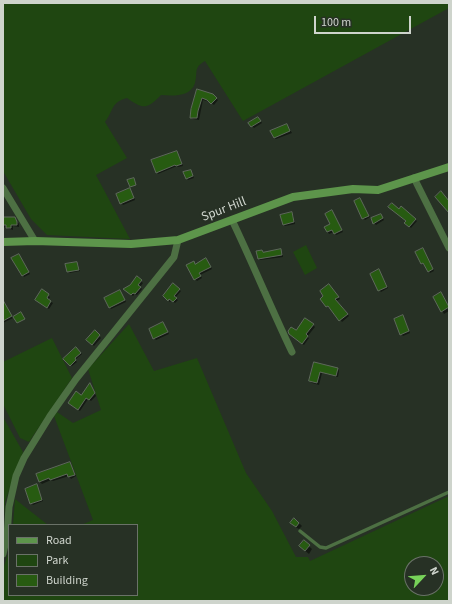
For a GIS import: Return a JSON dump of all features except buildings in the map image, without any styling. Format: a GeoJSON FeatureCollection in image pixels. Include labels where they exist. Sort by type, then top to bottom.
{"type":"FeatureCollection","features":[{"type":"Feature","properties":{"kind":"street","name":"Spur Hill"},"geometry":{"type":"LineString","coordinates":[[3,242],[35,241],[131,244],[178,240],[298,196],[353,189],[378,190],[449,167]]}},
{"type":"Feature","properties":{"kind":"street"},"geometry":{"type":"LineString","coordinates":[[414,178],[449,248]]}},
{"type":"Feature","properties":{"kind":"street"},"geometry":{"type":"LineString","coordinates":[[3,188],[35,241]]}},
{"type":"Feature","properties":{"kind":"street"},"geometry":{"type":"LineString","coordinates":[[232,220],[292,352]]}},
{"type":"Feature","properties":{"kind":"street"},"geometry":{"type":"LineString","coordinates":[[3,554],[7,536],[9,507],[16,476],[24,458],[50,416],[76,379],[174,257],[178,240]]}},
{"type":"Feature","properties":{"kind":"lane"},"geometry":{"type":"LineString","coordinates":[[300,531],[320,547],[326,548],[449,492]]}},
{"type":"Feature","properties":{"kind":"green space"},"geometry":{"type":"Polygon","coordinates":[[[3,3],[449,3],[449,8],[243,121],[205,61],[197,68],[193,88],[186,93],[181,95],[161,95],[152,103],[145,106],[138,105],[127,98],[115,104],[105,122],[127,158],[96,175],[130,239],[47,235],[31,219],[3,171],[3,3]]]}},
{"type":"Feature","properties":{"kind":"green space"},"geometry":{"type":"Polygon","coordinates":[[[306,245],[317,268],[305,275],[293,252],[306,245]]]}},
{"type":"Feature","properties":{"kind":"green space"},"geometry":{"type":"Polygon","coordinates":[[[129,324],[154,371],[197,358],[246,473],[272,511],[296,557],[308,557],[310,561],[449,496],[449,601],[3,601],[3,569],[8,554],[8,596],[138,596],[138,524],[83,524],[93,520],[54,416],[57,412],[73,423],[101,410],[88,369],[129,324]]]}},
{"type":"Feature","properties":{"kind":"green space"},"geometry":{"type":"Polygon","coordinates":[[[52,338],[72,378],[29,442],[20,438],[3,404],[3,362],[52,338]]]}},
{"type":"Feature","properties":{"kind":"green space"},"geometry":{"type":"Polygon","coordinates":[[[3,417],[23,452],[5,502],[3,535],[3,417]]]}},
{"type":"Feature","properties":{"kind":"green space"},"geometry":{"type":"Polygon","coordinates":[[[15,499],[47,524],[13,524],[15,499]]]}}]}
